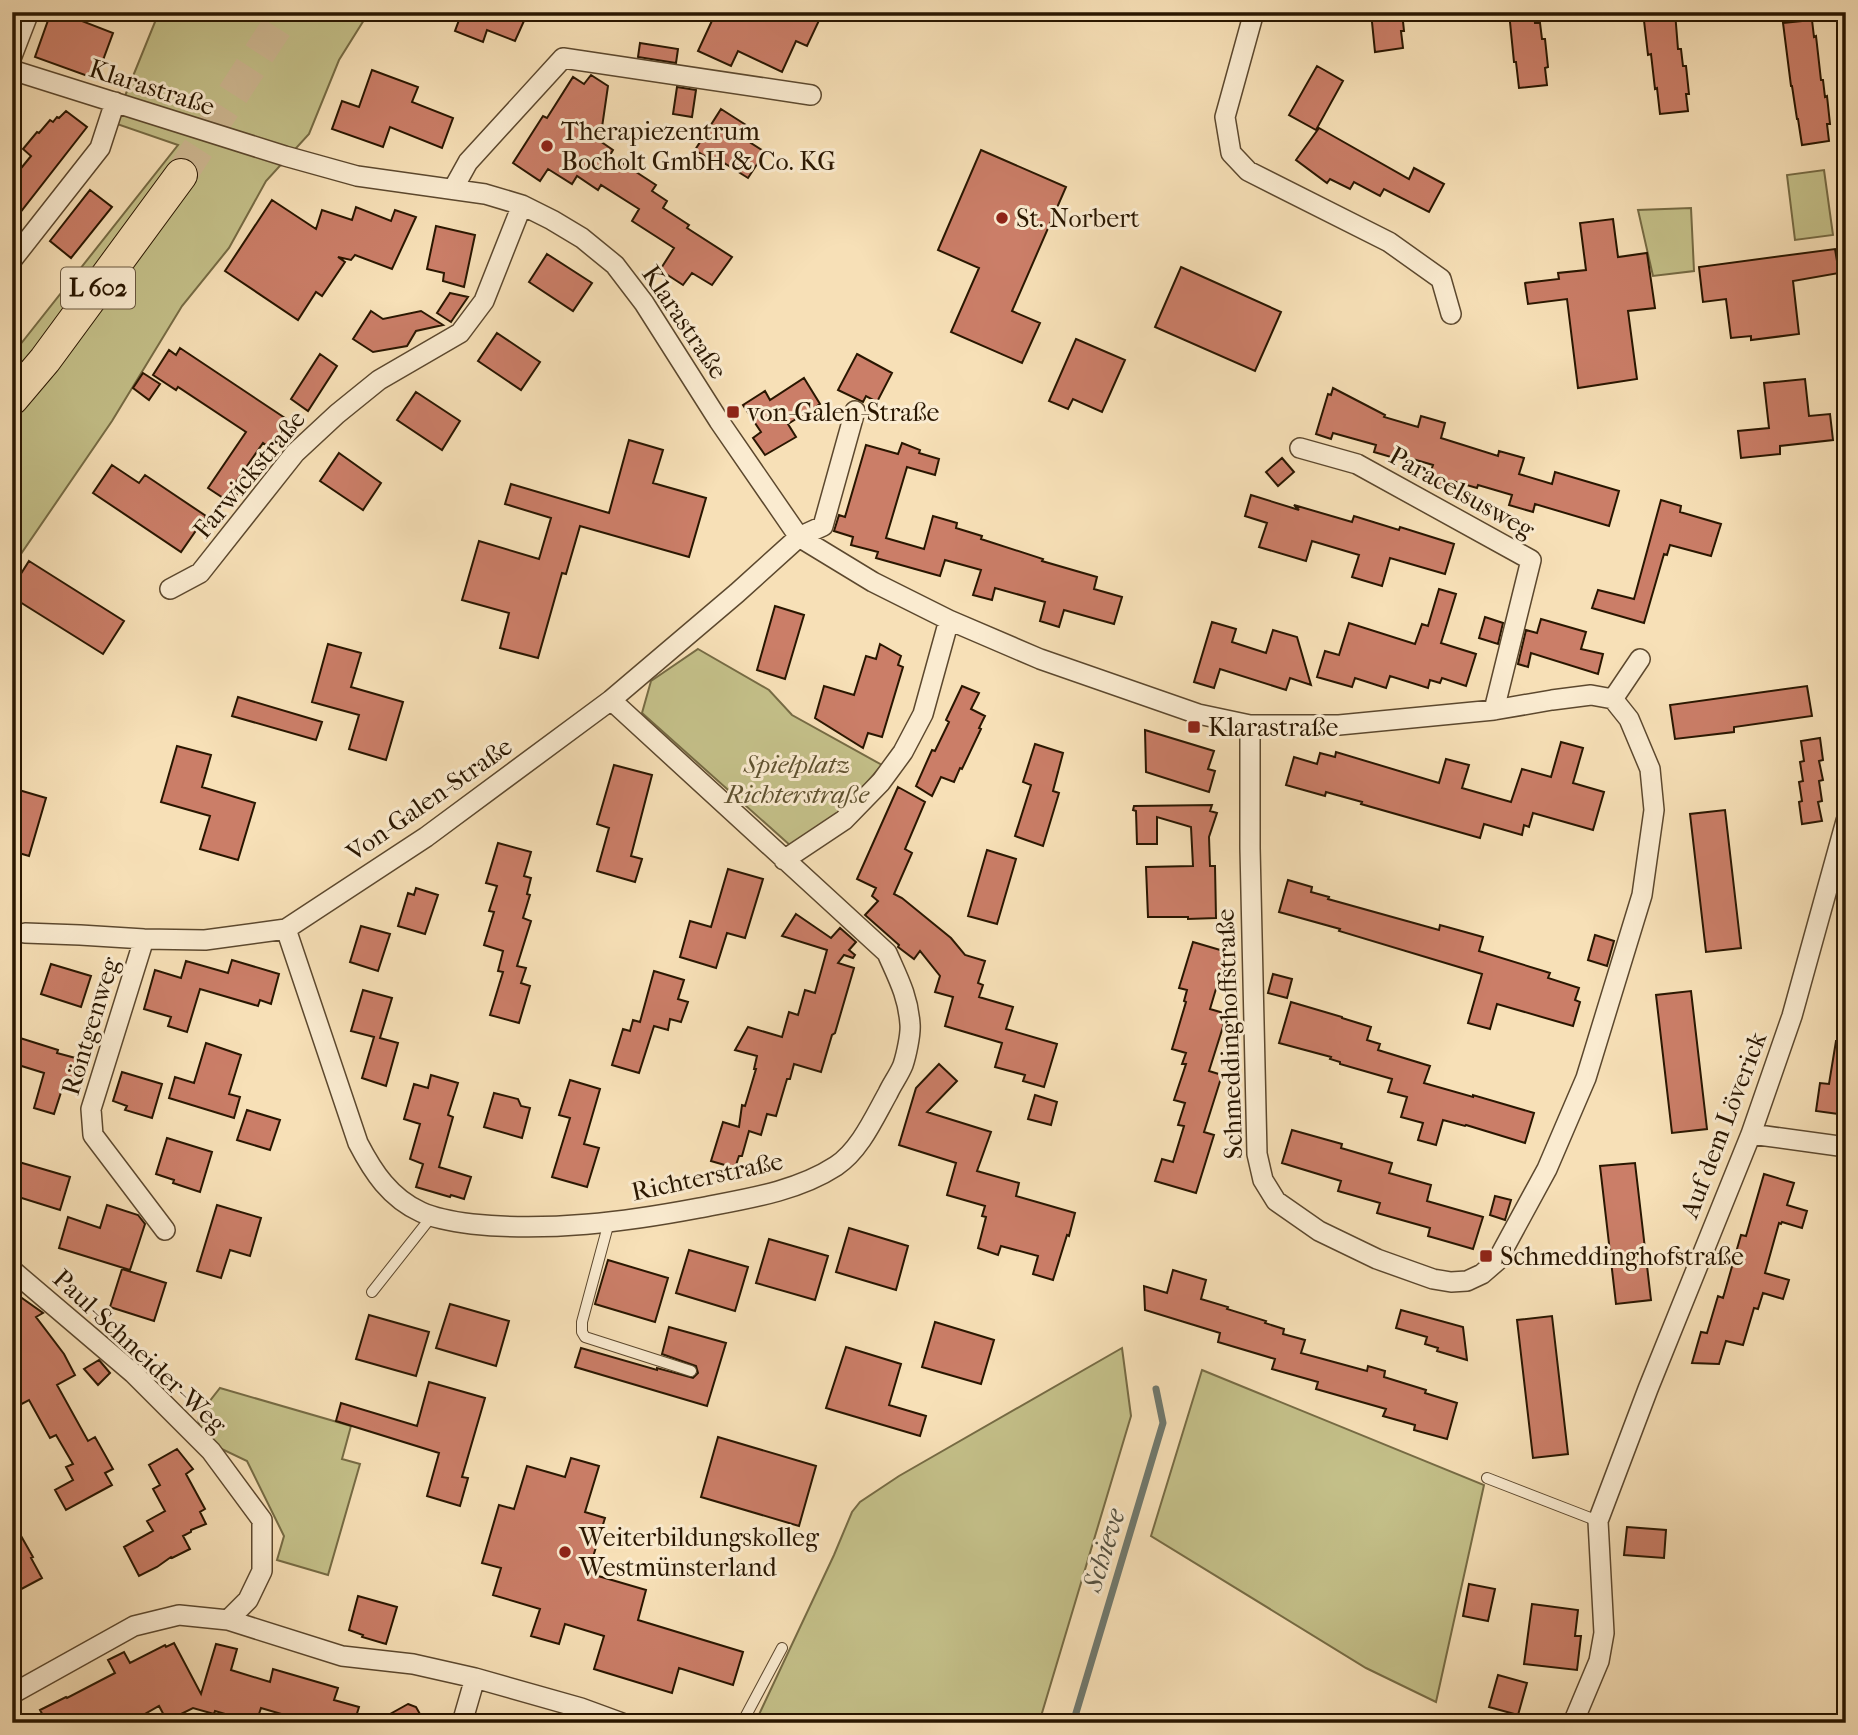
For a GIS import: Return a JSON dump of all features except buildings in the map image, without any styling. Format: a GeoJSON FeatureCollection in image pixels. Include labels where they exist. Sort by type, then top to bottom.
{"type":"FeatureCollection","features":[{"type":"Feature","properties":{"kind":"main road","name":"L 602"},"geometry":{"type":"LineString","coordinates":[[12,399],[45,360],[181,175]]}},
{"type":"Feature","properties":{"kind":"street"},"geometry":{"type":"LineString","coordinates":[[12,56],[29,12]]}},
{"type":"Feature","properties":{"kind":"street"},"geometry":{"type":"LineString","coordinates":[[1254,12],[1225,117],[1231,153],[1248,171],[1389,242],[1441,279],[1451,314]]}},
{"type":"Feature","properties":{"kind":"street"},"geometry":{"type":"LineString","coordinates":[[453,190],[468,162],[562,58],[811,95]]}},
{"type":"Feature","properties":{"kind":"street","name":"Klarastraße"},"geometry":{"type":"LineString","coordinates":[[12,70],[285,156],[357,176],[485,194],[522,205],[552,220],[582,238],[615,265],[644,303],[719,421],[799,537],[873,582],[949,620],[1041,659],[1198,714],[1250,725],[1339,725],[1494,710],[1591,695],[1613,699]]}},
{"type":"Feature","properties":{"kind":"street"},"geometry":{"type":"LineString","coordinates":[[12,260],[100,148],[115,102]]}},
{"type":"Feature","properties":{"kind":"street","name":"Farwickstraße"},"geometry":{"type":"LineString","coordinates":[[170,589],[200,573],[295,453],[337,414],[379,380],[460,333],[485,301],[522,205]]}},
{"type":"Feature","properties":{"kind":"street","name":"Von-Galen-Straße"},"geometry":{"type":"LineString","coordinates":[[25,933],[205,940],[286,929],[426,837],[611,700],[799,537],[822,526],[855,411]]}},
{"type":"Feature","properties":{"kind":"street","name":"Paracelsusweg"},"geometry":{"type":"LineString","coordinates":[[1300,448],[1357,464],[1531,560],[1494,710]]}},
{"type":"Feature","properties":{"kind":"street"},"geometry":{"type":"LineString","coordinates":[[785,860],[844,820],[881,782],[903,752],[923,714],[949,620]]}},
{"type":"Feature","properties":{"kind":"street"},"geometry":{"type":"LineString","coordinates":[[1613,699],[1640,659]]}},
{"type":"Feature","properties":{"kind":"street","name":"Schmeddinghoffstraße"},"geometry":{"type":"LineString","coordinates":[[1250,725],[1257,1154],[1263,1180],[1276,1201],[1319,1231],[1377,1259],[1433,1279],[1466,1281],[1482,1274],[1497,1261],[1547,1169],[1586,1077],[1642,895],[1654,810],[1650,769],[1629,719],[1613,699]]}},
{"type":"Feature","properties":{"kind":"street","name":"Richterstraße"},"geometry":{"type":"LineString","coordinates":[[286,929],[358,1143],[372,1170],[394,1195],[421,1213],[454,1222],[490,1226],[542,1227],[609,1222],[759,1196],[803,1183],[837,1165],[864,1137],[903,1065],[910,1027],[906,997],[887,953],[611,700]]}},
{"type":"Feature","properties":{"kind":"street","name":"Auf dem Löverick"},"geometry":{"type":"LineString","coordinates":[[1573,1723],[1599,1661],[1604,1633],[1598,1521],[1751,1133],[1792,1016],[1846,821]]}},
{"type":"Feature","properties":{"kind":"street","name":"Röntgenweg"},"geometry":{"type":"LineString","coordinates":[[144,939],[91,1109],[93,1135],[165,1230]]}},
{"type":"Feature","properties":{"kind":"street"},"geometry":{"type":"LineString","coordinates":[[1751,1133],[1846,1147]]}},
{"type":"Feature","properties":{"kind":"street","name":"Paul-Schneider-Weg"},"geometry":{"type":"LineString","coordinates":[[12,1270],[133,1373],[211,1451],[262,1520],[262,1571],[248,1600],[228,1620]]}},
{"type":"Feature","properties":{"kind":"street"},"geometry":{"type":"LineString","coordinates":[[12,1694],[134,1626],[179,1615],[228,1620],[342,1656],[413,1664],[475,1678],[581,1708],[622,1723]]}},
{"type":"Feature","properties":{"kind":"street"},"geometry":{"type":"LineString","coordinates":[[462,1723],[475,1678]]}},
{"type":"Feature","properties":{"kind":"lane"},"geometry":{"type":"LineString","coordinates":[[372,1292],[433,1216]]}},
{"type":"Feature","properties":{"kind":"lane"},"geometry":{"type":"LineString","coordinates":[[609,1222],[582,1322],[582,1332],[585,1337],[691,1371]]}},
{"type":"Feature","properties":{"kind":"lane"},"geometry":{"type":"LineString","coordinates":[[1487,1478],[1598,1521]]}},
{"type":"Feature","properties":{"kind":"lane"},"geometry":{"type":"LineString","coordinates":[[741,1723],[782,1648]]}},
{"type":"Feature","properties":{"kind":"green space"},"geometry":{"type":"Polygon","coordinates":[[[159,12],[369,12],[339,60],[309,134],[266,181],[229,248],[182,306],[112,421],[12,567],[12,355],[178,145],[114,123],[159,12]]]}},
{"type":"Feature","properties":{"kind":"green space"},"geometry":{"type":"Polygon","coordinates":[[[1824,170],[1833,235],[1795,240],[1787,175],[1824,170]]]}},
{"type":"Feature","properties":{"kind":"green space"},"geometry":{"type":"Polygon","coordinates":[[[1691,208],[1694,271],[1653,276],[1638,210],[1691,208]]]}},
{"type":"Feature","properties":{"kind":"green space","name":"Spielplatz Richterstraße"},"geometry":{"type":"Polygon","coordinates":[[[698,649],[769,690],[792,715],[882,765],[839,815],[792,847],[642,713],[651,681],[698,649]]]}},
{"type":"Feature","properties":{"kind":"green space"},"geometry":{"type":"Polygon","coordinates":[[[1122,1348],[1131,1416],[1039,1723],[755,1723],[852,1512],[860,1502],[899,1476],[1122,1348]]]}},
{"type":"Feature","properties":{"kind":"green space"},"geometry":{"type":"Polygon","coordinates":[[[1202,1370],[1484,1485],[1436,1702],[1366,1668],[1151,1536],[1202,1370]]]}},
{"type":"Feature","properties":{"kind":"green space"},"geometry":{"type":"Polygon","coordinates":[[[220,1388],[351,1426],[342,1459],[360,1464],[328,1575],[277,1560],[284,1536],[247,1461],[205,1441],[200,1433],[198,1416],[220,1388]]]}},
{"type":"Feature","properties":{"kind":"waterway","name":"Schieve"},"geometry":{"type":"LineString","coordinates":[[1073,1723],[1163,1423],[1156,1389]]}},
{"type":"Feature","properties":{"kind":"tunnel"},"geometry":{"type":"LineString","coordinates":[[181,175],[286,12]]}},
{"type":"Feature","properties":{"kind":"place","name":"Therapiezentrum Bocholt GmbH & Co. KG"},"geometry":{"type":"Point","coordinates":[547,146]}},
{"type":"Feature","properties":{"kind":"place","name":"St. Norbert"},"geometry":{"type":"Point","coordinates":[1002,218]}},
{"type":"Feature","properties":{"kind":"place","name":"von-Galen-Straße"},"geometry":{"type":"Point","coordinates":[733,412]}},
{"type":"Feature","properties":{"kind":"place","name":"Klarastraße"},"geometry":{"type":"Point","coordinates":[1194,727]}},
{"type":"Feature","properties":{"kind":"place","name":"Schmeddinghofstraße"},"geometry":{"type":"Point","coordinates":[1486,1256]}},
{"type":"Feature","properties":{"kind":"place","name":"Weiterbildungskolleg Westmünsterland"},"geometry":{"type":"Point","coordinates":[565,1552]}}]}
